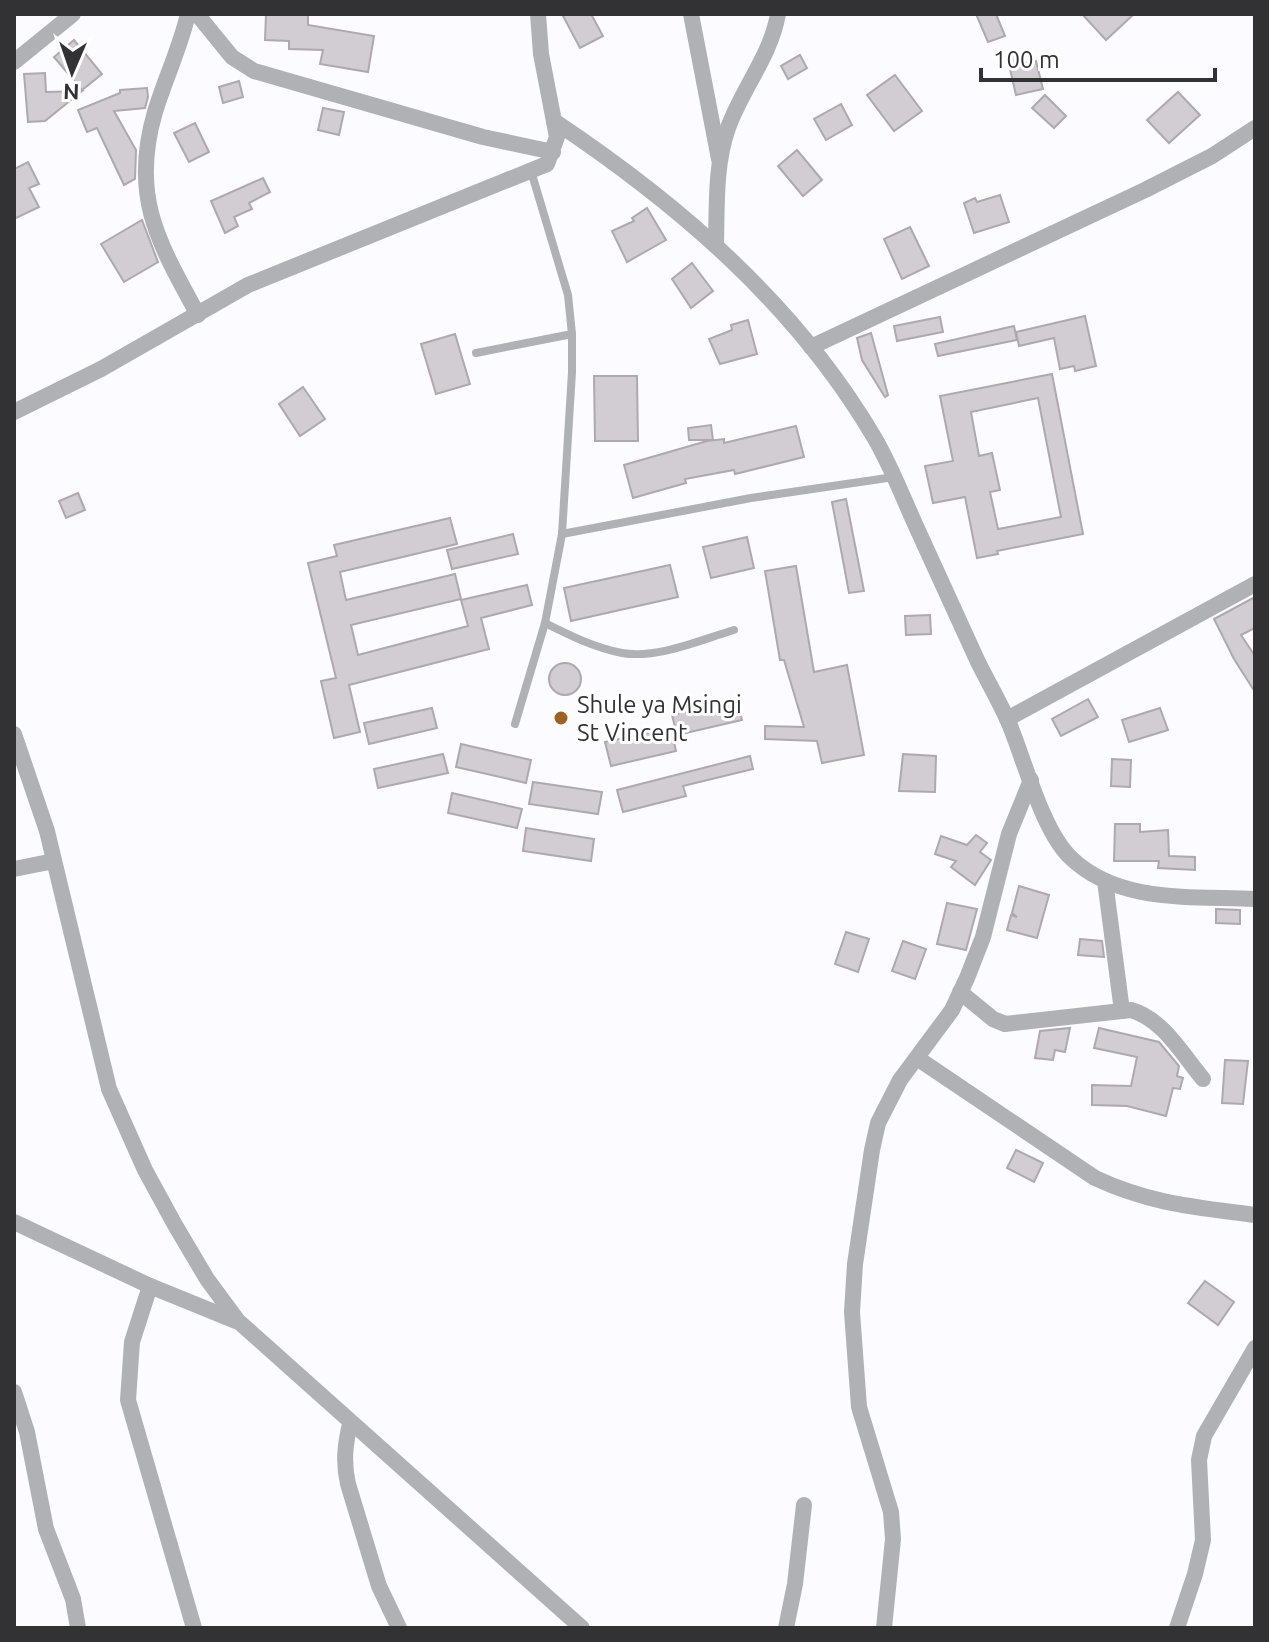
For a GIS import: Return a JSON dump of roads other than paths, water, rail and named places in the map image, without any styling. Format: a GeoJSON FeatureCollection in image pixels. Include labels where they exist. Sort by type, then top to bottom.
{"type":"FeatureCollection","features":[{"type":"Feature","properties":{"kind":"street"},"geometry":{"type":"LineString","coordinates":[[14,62],[73,14]]}},
{"type":"Feature","properties":{"kind":"street"},"geometry":{"type":"LineString","coordinates":[[188,14],[182,42],[154,114],[148,151],[147,196],[161,247],[198,315]]}},
{"type":"Feature","properties":{"kind":"street"},"geometry":{"type":"LineString","coordinates":[[197,14],[232,57],[254,71],[483,137],[553,152]]}},
{"type":"Feature","properties":{"kind":"street"},"geometry":{"type":"LineString","coordinates":[[14,412],[101,369],[248,285],[547,164],[557,137],[541,54],[538,14]]}},
{"type":"Feature","properties":{"kind":"street"},"geometry":{"type":"LineString","coordinates":[[691,14],[720,165]]}},
{"type":"Feature","properties":{"kind":"street"},"geometry":{"type":"LineString","coordinates":[[716,245],[720,165],[728,129],[769,43],[778,14]]}},
{"type":"Feature","properties":{"kind":"street"},"geometry":{"type":"LineString","coordinates":[[554,121],[673,206],[716,245],[741,268],[833,375],[875,438],[945,593],[1007,719],[1052,830],[1069,856],[1095,877],[1132,890],[1179,897],[1255,899]]}},
{"type":"Feature","properties":{"kind":"street"},"geometry":{"type":"LineString","coordinates":[[811,347],[1145,190],[1212,156],[1255,128]]}},
{"type":"Feature","properties":{"kind":"street"},"geometry":{"type":"LineString","coordinates":[[1007,719],[1255,584]]}},
{"type":"Feature","properties":{"kind":"street"},"geometry":{"type":"LineString","coordinates":[[14,734],[47,831],[109,1089],[145,1170],[207,1279],[238,1321],[582,1628]]}},
{"type":"Feature","properties":{"kind":"street"},"geometry":{"type":"LineString","coordinates":[[884,1628],[893,1539],[891,1512],[859,1407],[852,1312],[855,1264],[878,1123],[900,1080],[952,1010],[983,937],[1009,834],[1031,780]]}},
{"type":"Feature","properties":{"kind":"street"},"geometry":{"type":"LineString","coordinates":[[14,869],[54,861]]}},
{"type":"Feature","properties":{"kind":"street"},"geometry":{"type":"LineString","coordinates":[[1105,881],[1122,1011]]}},
{"type":"Feature","properties":{"kind":"street"},"geometry":{"type":"LineString","coordinates":[[960,992],[993,1019],[1005,1024],[1122,1011],[1142,1014],[1156,1022],[1203,1079]]}},
{"type":"Feature","properties":{"kind":"street"},"geometry":{"type":"LineString","coordinates":[[917,1058],[1095,1178],[1128,1193],[1160,1202],[1255,1215]]}},
{"type":"Feature","properties":{"kind":"street"},"geometry":{"type":"LineString","coordinates":[[14,1222],[150,1286],[238,1321]]}},
{"type":"Feature","properties":{"kind":"street"},"geometry":{"type":"LineString","coordinates":[[150,1286],[132,1342],[128,1400],[194,1628]]}},
{"type":"Feature","properties":{"kind":"street"},"geometry":{"type":"LineString","coordinates":[[1177,1628],[1203,1540],[1199,1460],[1204,1436],[1255,1348]]}},
{"type":"Feature","properties":{"kind":"street"},"geometry":{"type":"LineString","coordinates":[[14,1392],[27,1432],[46,1529],[73,1599],[78,1628]]}},
{"type":"Feature","properties":{"kind":"street"},"geometry":{"type":"LineString","coordinates":[[350,1424],[344,1449],[346,1476],[379,1586],[399,1628]]}},
{"type":"Feature","properties":{"kind":"street"},"geometry":{"type":"LineString","coordinates":[[786,1628],[795,1584],[804,1505]]}},
{"type":"Feature","properties":{"kind":"lane"},"geometry":{"type":"LineString","coordinates":[[515,724],[545,623],[562,534],[572,334],[568,295],[560,263],[531,171]]}},
{"type":"Feature","properties":{"kind":"lane"},"geometry":{"type":"LineString","coordinates":[[476,353],[572,334]]}},
{"type":"Feature","properties":{"kind":"lane"},"geometry":{"type":"LineString","coordinates":[[562,534],[751,498],[894,477]]}},
{"type":"Feature","properties":{"kind":"lane"},"geometry":{"type":"LineString","coordinates":[[545,623],[597,646],[624,653],[670,648],[734,630]]}},
{"type":"Feature","properties":{"kind":"place","name":"Shule ya Msingi St Vincent"},"geometry":{"type":"Point","coordinates":[561,718]}}]}
